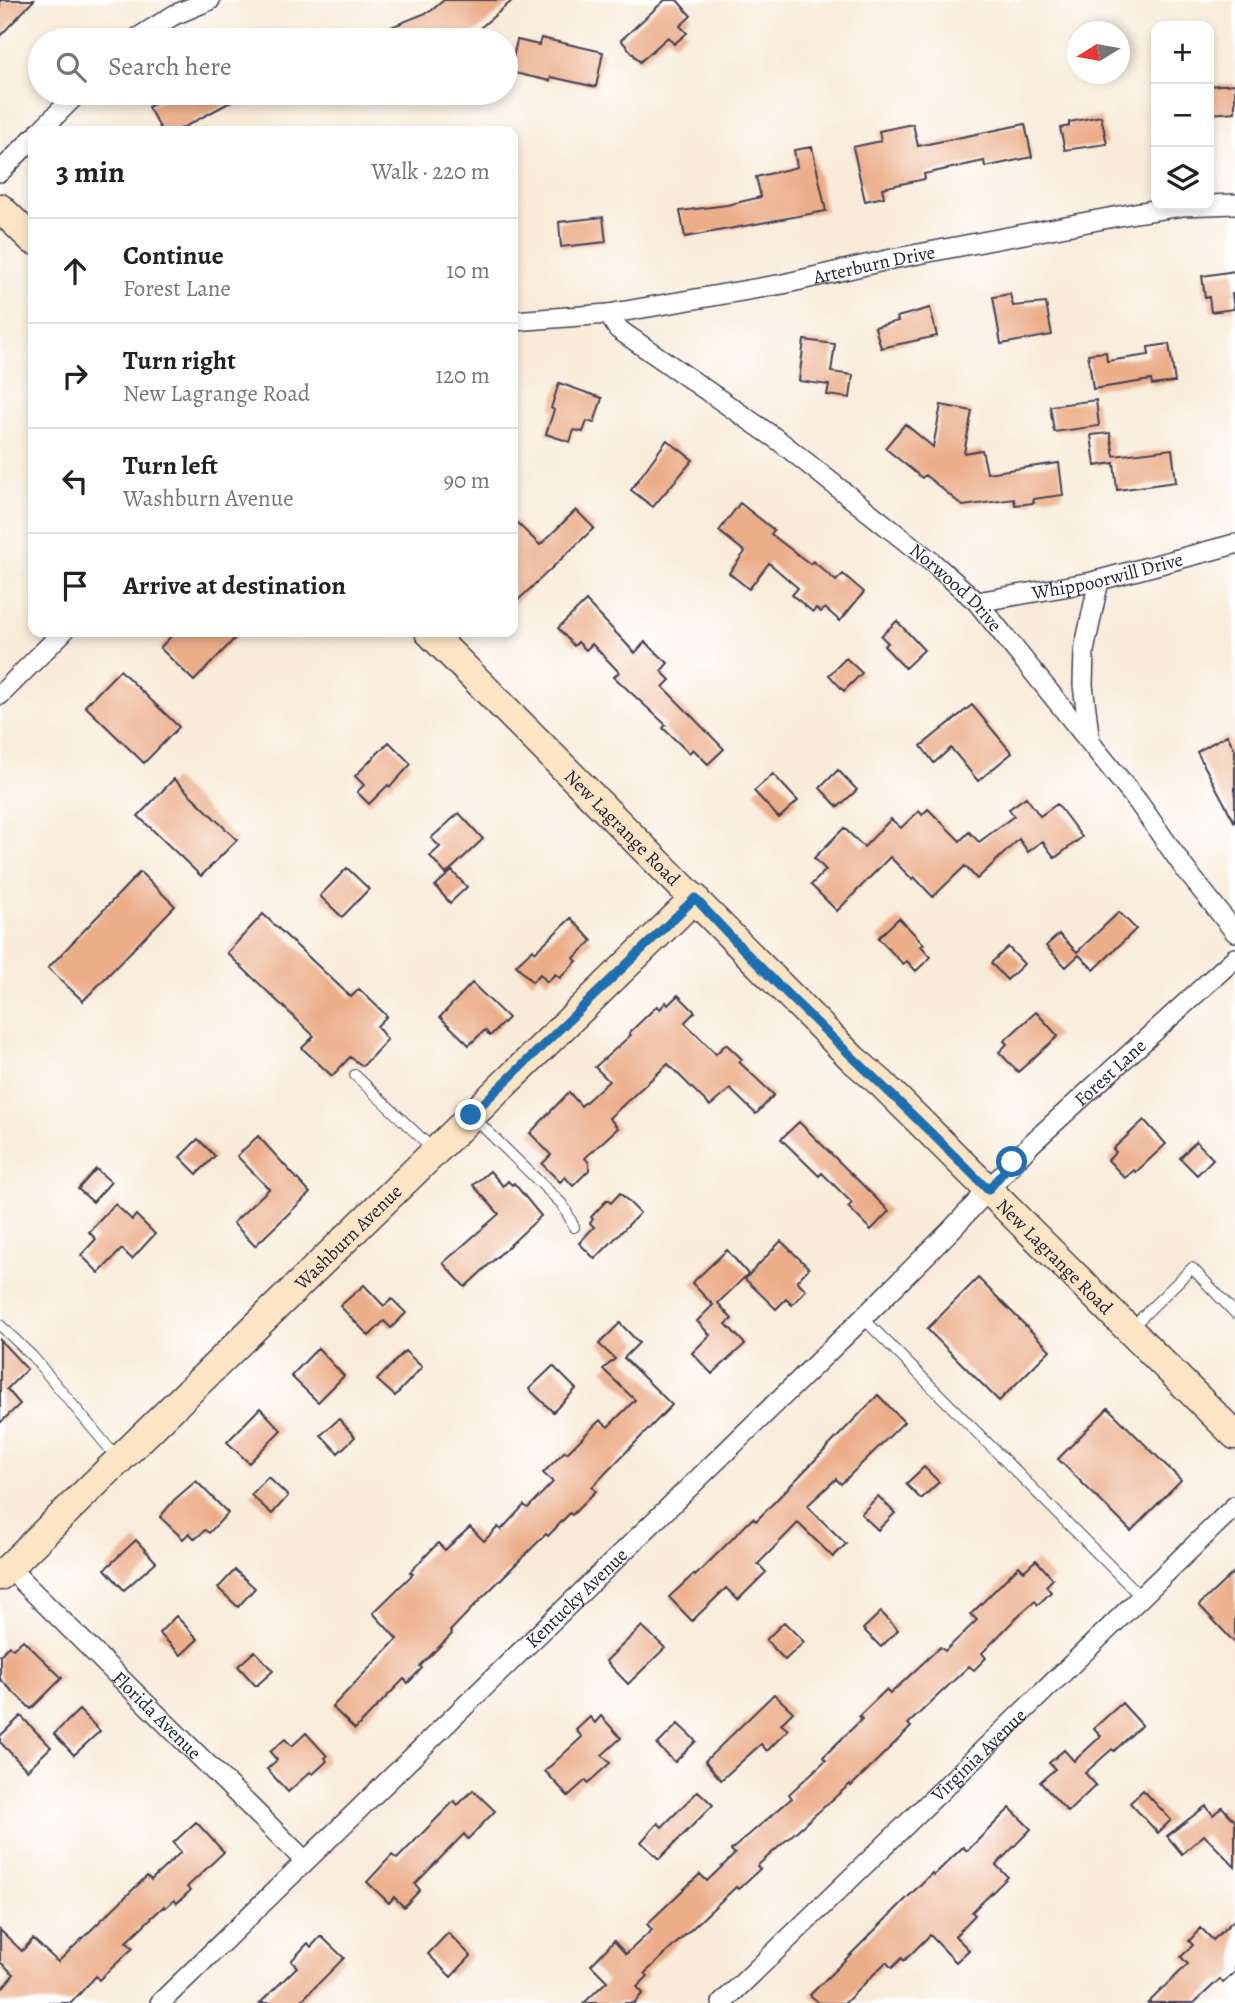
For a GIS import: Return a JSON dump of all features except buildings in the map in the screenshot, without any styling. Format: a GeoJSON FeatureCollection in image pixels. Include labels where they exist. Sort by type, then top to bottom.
{"type":"FeatureCollection","features":[{"type":"Feature","properties":{"kind":"main road"},"geometry":{"type":"LineString","coordinates":[[0,208],[28,235]]}},
{"type":"Feature","properties":{"kind":"main road","name":"New Lagrange Road"},"geometry":{"type":"LineString","coordinates":[[434,637],[741,947],[1235,1435]]}},
{"type":"Feature","properties":{"kind":"main road","name":"Washburn Avenue"},"geometry":{"type":"LineString","coordinates":[[3,1568],[119,1460],[695,898]]}},
{"type":"Feature","properties":{"kind":"street"},"geometry":{"type":"LineString","coordinates":[[153,28],[174,15],[209,0]]}},
{"type":"Feature","properties":{"kind":"street"},"geometry":{"type":"LineString","coordinates":[[45,126],[66,105]]}},
{"type":"Feature","properties":{"kind":"street"},"geometry":{"type":"LineString","coordinates":[[0,172],[28,143]]}},
{"type":"Feature","properties":{"kind":"street","name":"Arterburn Drive"},"geometry":{"type":"LineString","coordinates":[[518,321],[608,314],[783,284],[892,259],[1135,213],[1182,206],[1235,204]]}},
{"type":"Feature","properties":{"kind":"street","name":"Norwood Drive"},"geometry":{"type":"LineString","coordinates":[[608,314],[618,329],[778,440],[933,563],[977,602],[1138,802],[1185,869],[1235,932]]}},
{"type":"Feature","properties":{"kind":"street","name":"Whippoorwill Drive"},"geometry":{"type":"LineString","coordinates":[[977,602],[1099,580],[1235,544]]}},
{"type":"Feature","properties":{"kind":"street"},"geometry":{"type":"LineString","coordinates":[[1090,743],[1083,685],[1084,651],[1099,580]]}},
{"type":"Feature","properties":{"kind":"street"},"geometry":{"type":"LineString","coordinates":[[0,695],[58,637]]}},
{"type":"Feature","properties":{"kind":"street","name":"Forest Lane"},"geometry":{"type":"LineString","coordinates":[[988,1190],[1032,1143],[1235,958]]}},
{"type":"Feature","properties":{"kind":"street","name":"Kentucky Avenue"},"geometry":{"type":"LineString","coordinates":[[160,2003],[863,1318],[988,1190]]}},
{"type":"Feature","properties":{"kind":"street","name":"Virginia Avenue"},"geometry":{"type":"LineString","coordinates":[[722,2003],[1235,1506]]}},
{"type":"Feature","properties":{"kind":"street","name":"Florida Avenue"},"geometry":{"type":"LineString","coordinates":[[3,1568],[305,1861]]}},
{"type":"Feature","properties":{"kind":"lane"},"geometry":{"type":"LineString","coordinates":[[355,1075],[436,1151]]}},
{"type":"Feature","properties":{"kind":"lane"},"geometry":{"type":"LineString","coordinates":[[471,1115],[563,1205],[574,1227]]}},
{"type":"Feature","properties":{"kind":"lane"},"geometry":{"type":"LineString","coordinates":[[1129,1329],[1192,1268],[1235,1313]]}},
{"type":"Feature","properties":{"kind":"lane"},"geometry":{"type":"LineString","coordinates":[[863,1318],[1141,1597]]}},
{"type":"Feature","properties":{"kind":"lane"},"geometry":{"type":"LineString","coordinates":[[0,1325],[33,1357],[119,1460]]}},
{"type":"Feature","properties":{"kind":"route"},"geometry":{"type":"LineString","coordinates":[[471,1115],[695,898],[853,1059],[881,1083],[988,1190],[1012,1162]]}}]}
